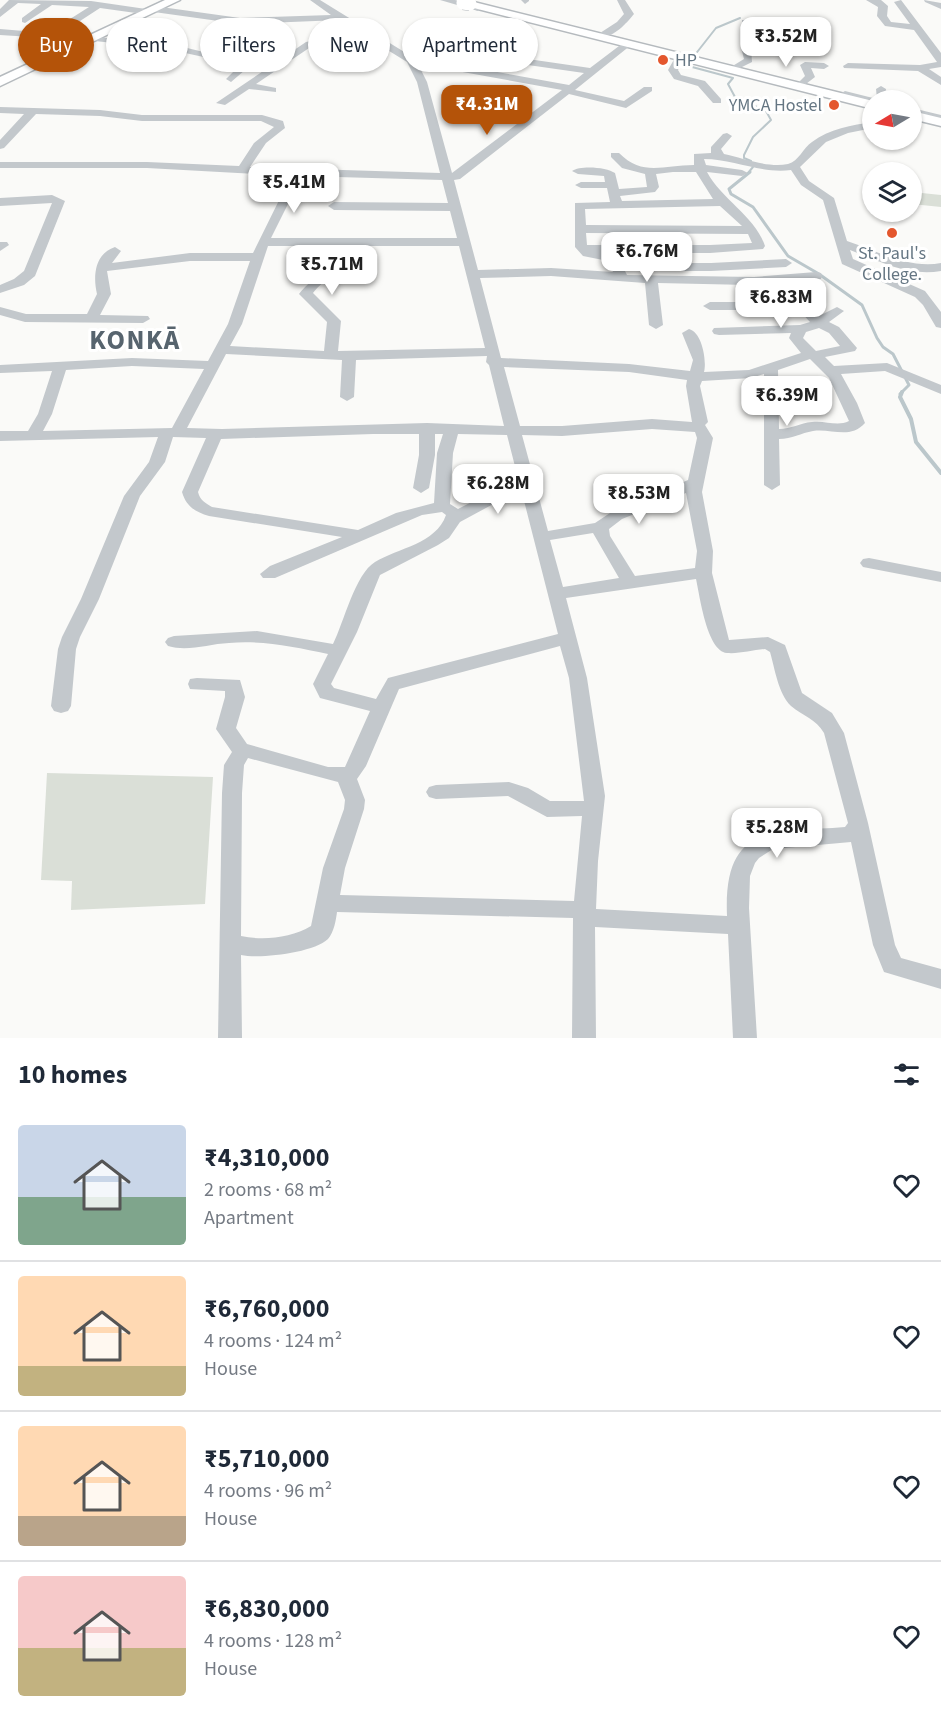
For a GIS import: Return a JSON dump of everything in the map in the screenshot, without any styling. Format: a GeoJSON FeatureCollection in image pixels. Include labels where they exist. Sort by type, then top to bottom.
{"type":"FeatureCollection","features":[{"type":"Feature","properties":{"kind":"main road"},"geometry":{"type":"LineString","coordinates":[[94,37],[166,0]]}},
{"type":"Feature","properties":{"kind":"main road"},"geometry":{"type":"LineString","coordinates":[[148,10],[174,0]]}},
{"type":"Feature","properties":{"kind":"main road"},"geometry":{"type":"LineString","coordinates":[[465,2],[862,101]]}},
{"type":"Feature","properties":{"kind":"main road"},"geometry":{"type":"LineString","coordinates":[[0,80],[18,72]]}},
{"type":"Feature","properties":{"kind":"main road"},"geometry":{"type":"LineString","coordinates":[[922,117],[939,120]]}},
{"type":"Feature","properties":{"kind":"street"},"geometry":{"type":"LineString","coordinates":[[0,14],[17,0],[91,3],[240,21],[340,17]]}},
{"type":"Feature","properties":{"kind":"street"},"geometry":{"type":"LineString","coordinates":[[314,0],[340,17]]}},
{"type":"Feature","properties":{"kind":"street"},"geometry":{"type":"LineString","coordinates":[[444,0],[465,2],[603,35],[688,59]]}},
{"type":"Feature","properties":{"kind":"street"},"geometry":{"type":"LineString","coordinates":[[603,35],[620,24],[629,14],[621,0]]}},
{"type":"Feature","properties":{"kind":"street"},"geometry":{"type":"LineString","coordinates":[[870,0],[883,6],[882,16],[888,24],[917,28]]}},
{"type":"Feature","properties":{"kind":"street"},"geometry":{"type":"LineString","coordinates":[[928,0],[941,6]]}},
{"type":"Feature","properties":{"kind":"street"},"geometry":{"type":"LineString","coordinates":[[28,18],[50,2]]}},
{"type":"Feature","properties":{"kind":"street"},"geometry":{"type":"LineString","coordinates":[[465,2],[626,45],[736,68],[862,101]]}},
{"type":"Feature","properties":{"kind":"street"},"geometry":{"type":"LineString","coordinates":[[848,66],[920,68],[941,62],[898,2]]}},
{"type":"Feature","properties":{"kind":"street"},"geometry":{"type":"LineString","coordinates":[[72,18],[91,3]]}},
{"type":"Feature","properties":{"kind":"street"},"geometry":{"type":"LineString","coordinates":[[736,68],[749,60],[746,47],[756,41],[754,30],[746,22]]}},
{"type":"Feature","properties":{"kind":"street"},"geometry":{"type":"LineString","coordinates":[[0,39],[4,32]]}},
{"type":"Feature","properties":{"kind":"street"},"geometry":{"type":"LineString","coordinates":[[94,38],[167,46],[247,64],[231,79]]}},
{"type":"Feature","properties":{"kind":"street"},"geometry":{"type":"LineString","coordinates":[[220,103],[308,45]]}},
{"type":"Feature","properties":{"kind":"street"},"geometry":{"type":"LineString","coordinates":[[0,165],[147,165],[298,173],[456,177],[626,45]]}},
{"type":"Feature","properties":{"kind":"street"},"geometry":{"type":"LineString","coordinates":[[688,59],[673,70],[675,76],[681,80],[700,83],[717,101]]}},
{"type":"Feature","properties":{"kind":"street"},"geometry":{"type":"LineString","coordinates":[[538,65],[590,73]]}},
{"type":"Feature","properties":{"kind":"street"},"geometry":{"type":"LineString","coordinates":[[802,84],[810,77],[805,65],[824,66]]}},
{"type":"Feature","properties":{"kind":"street"},"geometry":{"type":"LineString","coordinates":[[920,68],[941,82]]}},
{"type":"Feature","properties":{"kind":"street"},"geometry":{"type":"LineString","coordinates":[[417,72],[422,82],[492,357],[578,678],[595,796],[587,861],[584,913],[584,1038]]}},
{"type":"Feature","properties":{"kind":"street"},"geometry":{"type":"LineString","coordinates":[[476,72],[569,89],[626,105],[648,88]]}},
{"type":"Feature","properties":{"kind":"street"},"geometry":{"type":"LineString","coordinates":[[248,85],[272,90]]}},
{"type":"Feature","properties":{"kind":"street"},"geometry":{"type":"LineString","coordinates":[[926,102],[939,120]]}},
{"type":"Feature","properties":{"kind":"street"},"geometry":{"type":"LineString","coordinates":[[0,119],[5,110],[100,113],[142,117],[262,118],[279,123],[280,128],[256,144],[243,170]]}},
{"type":"Feature","properties":{"kind":"street"},"geometry":{"type":"LineString","coordinates":[[0,146],[33,111]]}},
{"type":"Feature","properties":{"kind":"street"},"geometry":{"type":"LineString","coordinates":[[582,249],[759,246],[750,230],[708,188],[698,156],[719,156],[751,165],[794,166],[820,142],[862,127]]}},
{"type":"Feature","properties":{"kind":"street"},"geometry":{"type":"LineString","coordinates":[[719,156],[715,149],[727,136]]}},
{"type":"Feature","properties":{"kind":"street"},"geometry":{"type":"LineString","coordinates":[[615,155],[626,166],[650,172],[700,168],[742,173]]}},
{"type":"Feature","properties":{"kind":"street"},"geometry":{"type":"LineString","coordinates":[[794,166],[805,183],[828,198],[847,261],[920,294],[929,303],[941,324]]}},
{"type":"Feature","properties":{"kind":"street"},"geometry":{"type":"LineString","coordinates":[[578,171],[609,173],[614,194]]}},
{"type":"Feature","properties":{"kind":"street"},"geometry":{"type":"LineString","coordinates":[[650,172],[653,187],[651,190],[614,194],[579,206],[582,249],[587,253],[613,258],[624,279],[754,281],[816,276]]}},
{"type":"Feature","properties":{"kind":"street"},"geometry":{"type":"LineString","coordinates":[[61,706],[67,649],[71,637],[90,599],[132,496],[162,454],[172,432],[238,318],[263,242],[298,173]]}},
{"type":"Feature","properties":{"kind":"street"},"geometry":{"type":"LineString","coordinates":[[580,185],[614,194],[721,202]]}},
{"type":"Feature","properties":{"kind":"street"},"geometry":{"type":"LineString","coordinates":[[0,202],[52,199],[58,201],[54,217],[30,273],[19,282],[0,289]]}},
{"type":"Feature","properties":{"kind":"street"},"geometry":{"type":"LineString","coordinates":[[334,206],[454,207]]}},
{"type":"Feature","properties":{"kind":"street"},"geometry":{"type":"LineString","coordinates":[[580,229],[750,230]]}},
{"type":"Feature","properties":{"kind":"street"},"geometry":{"type":"LineString","coordinates":[[675,229],[680,249]]}},
{"type":"Feature","properties":{"kind":"street"},"geometry":{"type":"LineString","coordinates":[[263,242],[463,242]]}},
{"type":"Feature","properties":{"kind":"street"},"geometry":{"type":"LineString","coordinates":[[331,355],[334,321],[306,294],[316,281],[337,265],[342,257],[343,243]]}},
{"type":"Feature","properties":{"kind":"street"},"geometry":{"type":"LineString","coordinates":[[842,243],[909,267],[925,270],[941,267]]}},
{"type":"Feature","properties":{"kind":"street"},"geometry":{"type":"LineString","coordinates":[[91,319],[104,294],[99,278],[101,268],[115,252]]}},
{"type":"Feature","properties":{"kind":"street"},"geometry":{"type":"LineString","coordinates":[[101,268],[190,257],[257,257]]}},
{"type":"Feature","properties":{"kind":"street"},"geometry":{"type":"LineString","coordinates":[[471,274],[619,271],[786,262]]}},
{"type":"Feature","properties":{"kind":"street"},"geometry":{"type":"LineString","coordinates":[[651,279],[656,325]]}},
{"type":"Feature","properties":{"kind":"street"},"geometry":{"type":"LineString","coordinates":[[754,281],[763,306],[760,318]]}},
{"type":"Feature","properties":{"kind":"street"},"geometry":{"type":"LineString","coordinates":[[710,306],[760,318],[798,333],[812,355],[831,370],[856,416],[857,423],[844,429],[812,426],[790,435],[771,434]]}},
{"type":"Feature","properties":{"kind":"street"},"geometry":{"type":"LineString","coordinates":[[0,311],[25,318],[143,319]]}},
{"type":"Feature","properties":{"kind":"street"},"geometry":{"type":"LineString","coordinates":[[719,331],[760,318],[814,317],[837,311]]}},
{"type":"Feature","properties":{"kind":"street"},"geometry":{"type":"LineString","coordinates":[[220,350],[349,356],[492,357],[629,368],[695,377],[732,376],[771,369],[812,355],[850,348],[834,330],[814,317]]}},
{"type":"Feature","properties":{"kind":"street"},"geometry":{"type":"LineString","coordinates":[[737,337],[760,337],[762,341],[798,333],[814,317]]}},
{"type":"Feature","properties":{"kind":"street"},"geometry":{"type":"LineString","coordinates":[[689,333],[700,360],[693,386],[700,417],[697,426]]}},
{"type":"Feature","properties":{"kind":"street"},"geometry":{"type":"LineString","coordinates":[[347,397],[349,356]]}},
{"type":"Feature","properties":{"kind":"street"},"geometry":{"type":"LineString","coordinates":[[0,369],[62,364],[148,362],[212,365]]}},
{"type":"Feature","properties":{"kind":"street"},"geometry":{"type":"LineString","coordinates":[[33,436],[45,414],[62,364]]}},
{"type":"Feature","properties":{"kind":"street"},"geometry":{"type":"LineString","coordinates":[[831,370],[881,367],[941,390]]}},
{"type":"Feature","properties":{"kind":"street"},"geometry":{"type":"LineString","coordinates":[[771,369],[772,485]]}},
{"type":"Feature","properties":{"kind":"street"},"geometry":{"type":"LineString","coordinates":[[0,436],[427,428],[513,431],[592,429],[652,424],[697,426],[702,430],[705,438],[695,483],[705,551],[703,573],[723,645],[734,647],[772,644],[780,656],[793,695],[799,702],[825,718],[834,733],[858,823],[885,945],[892,965],[941,979]]}},
{"type":"Feature","properties":{"kind":"street"},"geometry":{"type":"LineString","coordinates":[[421,488],[427,455],[427,428]]}},
{"type":"Feature","properties":{"kind":"street"},"geometry":{"type":"LineString","coordinates":[[381,707],[339,698],[323,689],[322,684],[360,605],[372,572],[441,536],[452,525],[448,513],[445,453],[452,429]]}},
{"type":"Feature","properties":{"kind":"street"},"geometry":{"type":"LineString","coordinates":[[216,433],[190,492],[191,499],[197,505],[209,511],[360,535]]}},
{"type":"Feature","properties":{"kind":"street"},"geometry":{"type":"LineString","coordinates":[[269,574],[297,559],[327,550],[407,515],[448,513],[526,480]]}},
{"type":"Feature","properties":{"kind":"street"},"geometry":{"type":"LineString","coordinates":[[541,537],[600,527],[616,516],[695,483]]}},
{"type":"Feature","properties":{"kind":"street"},"geometry":{"type":"LineString","coordinates":[[600,527],[602,536],[630,582]]}},
{"type":"Feature","properties":{"kind":"street"},"geometry":{"type":"LineString","coordinates":[[869,563],[941,577]]}},
{"type":"Feature","properties":{"kind":"street"},"geometry":{"type":"LineString","coordinates":[[556,594],[703,573]]}},
{"type":"Feature","properties":{"kind":"street"},"geometry":{"type":"LineString","coordinates":[[174,642],[203,643],[228,637],[276,638],[339,651]]}},
{"type":"Feature","properties":{"kind":"street"},"geometry":{"type":"LineString","coordinates":[[230,1038],[232,792],[236,758],[242,752],[259,753],[328,774],[346,776],[353,772],[381,707],[395,682],[567,638]]}},
{"type":"Feature","properties":{"kind":"street"},"geometry":{"type":"LineString","coordinates":[[197,684],[227,684],[233,685],[236,689],[226,729],[242,752]]}},
{"type":"Feature","properties":{"kind":"street"},"geometry":{"type":"LineString","coordinates":[[229,942],[252,948],[270,948],[310,938],[320,932],[334,868],[354,809],[355,800],[346,776]]}},
{"type":"Feature","properties":{"kind":"street"},"geometry":{"type":"LineString","coordinates":[[436,792],[509,789],[521,793],[547,809],[593,808]]}},
{"type":"Feature","properties":{"kind":"street"},"geometry":{"type":"LineString","coordinates":[[745,1038],[739,926],[739,876],[745,860],[751,852],[769,841],[782,838],[845,836],[855,833],[858,823]]}},
{"type":"Feature","properties":{"kind":"street"},"geometry":{"type":"LineString","coordinates":[[328,903],[584,913],[739,926]]}},
{"type":"Feature","properties":{"kind":"shaded area"},"geometry":{"type":"Polygon","coordinates":[[[922,193],[941,195],[941,207],[922,205],[922,193]]]}},
{"type":"Feature","properties":{"kind":"shaded area"},"geometry":{"type":"Polygon","coordinates":[[[47,773],[213,777],[205,904],[71,910],[72,881],[41,880],[47,773]]]}},
{"type":"Feature","properties":{"kind":"waterway"},"geometry":{"type":"LineString","coordinates":[[740,18],[716,28],[694,56],[681,64],[733,78],[728,84],[735,97],[766,111],[771,120],[753,137],[744,155],[744,158],[751,161]]}},
{"type":"Feature","properties":{"kind":"waterway"},"geometry":{"type":"LineString","coordinates":[[748,173],[753,167]]}},
{"type":"Feature","properties":{"kind":"waterway"},"geometry":{"type":"LineString","coordinates":[[750,172],[729,189],[731,194],[753,207],[788,256],[819,274],[862,305],[877,338],[883,347],[893,354],[909,385],[902,392]]}},
{"type":"Feature","properties":{"kind":"waterway"},"geometry":{"type":"LineString","coordinates":[[902,392],[900,397],[911,419],[916,442],[941,473]]}},
{"type":"Feature","properties":{"kind":"place","name":"HP"},"geometry":{"type":"Point","coordinates":[663,60]}},
{"type":"Feature","properties":{"kind":"place","name":"YMCA Hostel"},"geometry":{"type":"Point","coordinates":[834,105]}},
{"type":"Feature","properties":{"kind":"place","name":"St. Paul's College."},"geometry":{"type":"Point","coordinates":[892,233]}},
{"type":"Feature","properties":{"kind":"district","name":"KONKĀ"},"geometry":{"type":"Point","coordinates":[135,340]}}]}
